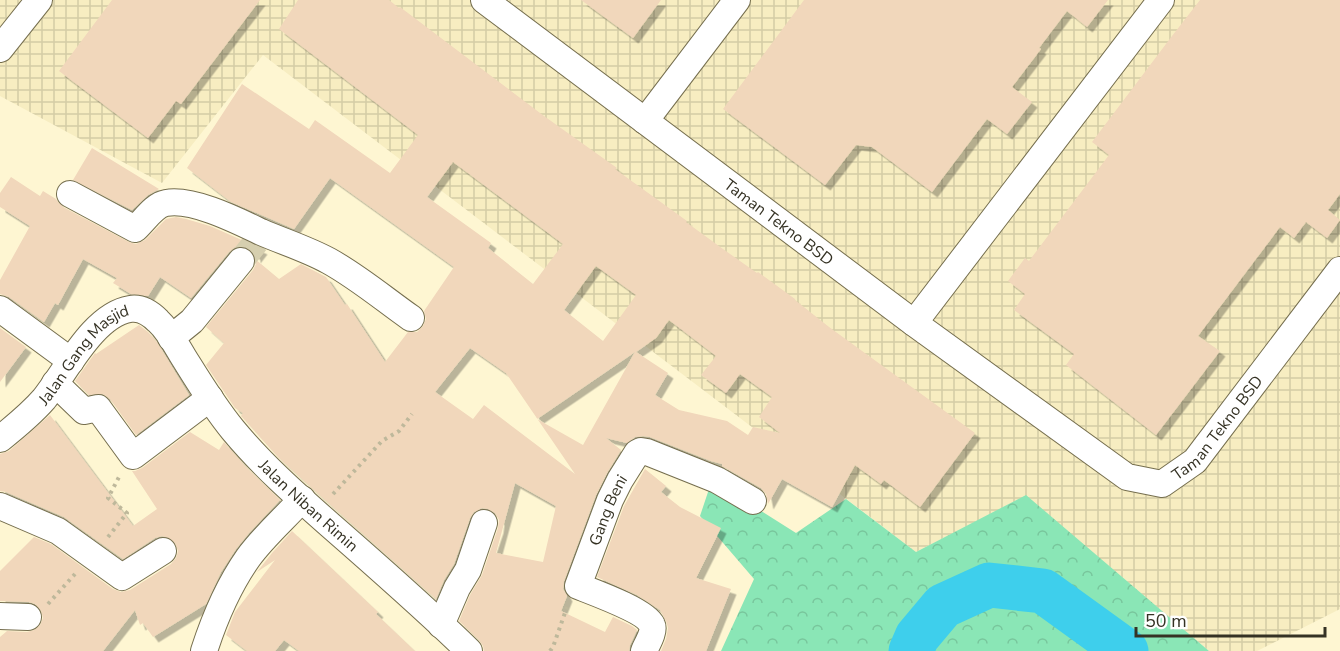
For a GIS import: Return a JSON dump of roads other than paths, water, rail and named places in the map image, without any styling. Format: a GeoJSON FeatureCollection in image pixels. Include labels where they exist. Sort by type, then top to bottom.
{"type":"FeatureCollection","features":[{"type":"Feature","properties":{"kind":"street"},"geometry":{"type":"LineString","coordinates":[[0,49],[39,0]]}},
{"type":"Feature","properties":{"kind":"street","name":"Taman Tekno BSD"},"geometry":{"type":"LineString","coordinates":[[484,0],[914,323],[1126,477],[1162,484],[1195,461],[1340,270]]}},
{"type":"Feature","properties":{"kind":"street"},"geometry":{"type":"LineString","coordinates":[[645,121],[737,0]]}},
{"type":"Feature","properties":{"kind":"street"},"geometry":{"type":"LineString","coordinates":[[914,323],[1161,0]]}},
{"type":"Feature","properties":{"kind":"street"},"geometry":{"type":"LineString","coordinates":[[70,194],[135,229],[160,205],[170,203],[187,204],[224,214],[253,245],[309,251],[331,262],[411,318]]}},
{"type":"Feature","properties":{"kind":"street"},"geometry":{"type":"LineString","coordinates":[[171,338],[192,321],[253,245]]}},
{"type":"Feature","properties":{"kind":"street"},"geometry":{"type":"LineString","coordinates":[[0,309],[71,361]]}},
{"type":"Feature","properties":{"kind":"street","name":"Jalan Gang Masjid"},"geometry":{"type":"LineString","coordinates":[[0,439],[39,404],[84,344],[112,315],[129,309],[140,309],[152,315],[171,338]]}},
{"type":"Feature","properties":{"kind":"street","name":"Jalan Niban Rimin"},"geometry":{"type":"LineString","coordinates":[[171,338],[233,430],[265,466],[469,651]]}},
{"type":"Feature","properties":{"kind":"street"},"geometry":{"type":"LineString","coordinates":[[55,383],[84,411],[98,408],[133,456],[210,398]]}},
{"type":"Feature","properties":{"kind":"street","name":"Gang Beni"},"geometry":{"type":"LineString","coordinates":[[644,651],[653,630],[649,621],[625,605],[578,585],[610,500],[637,453],[647,452],[691,469],[717,480],[753,501]]}},
{"type":"Feature","properties":{"kind":"street"},"geometry":{"type":"LineString","coordinates":[[0,506],[58,531],[122,577],[163,551]]}},
{"type":"Feature","properties":{"kind":"street"},"geometry":{"type":"LineString","coordinates":[[204,651],[216,620],[242,568],[254,551],[309,506]]}},
{"type":"Feature","properties":{"kind":"street"},"geometry":{"type":"LineString","coordinates":[[441,625],[457,588],[468,570],[484,523]]}},
{"type":"Feature","properties":{"kind":"street"},"geometry":{"type":"LineString","coordinates":[[0,616],[28,617]]}},
{"type":"Feature","properties":{"kind":"waterway"},"geometry":{"type":"LineString","coordinates":[[911,651],[917,637],[943,606],[989,585],[1043,591],[1126,651]]}},
{"type":"Feature","properties":{"kind":"tunnel"},"geometry":{"type":"LineString","coordinates":[[241,261],[256,242]]}}]}
